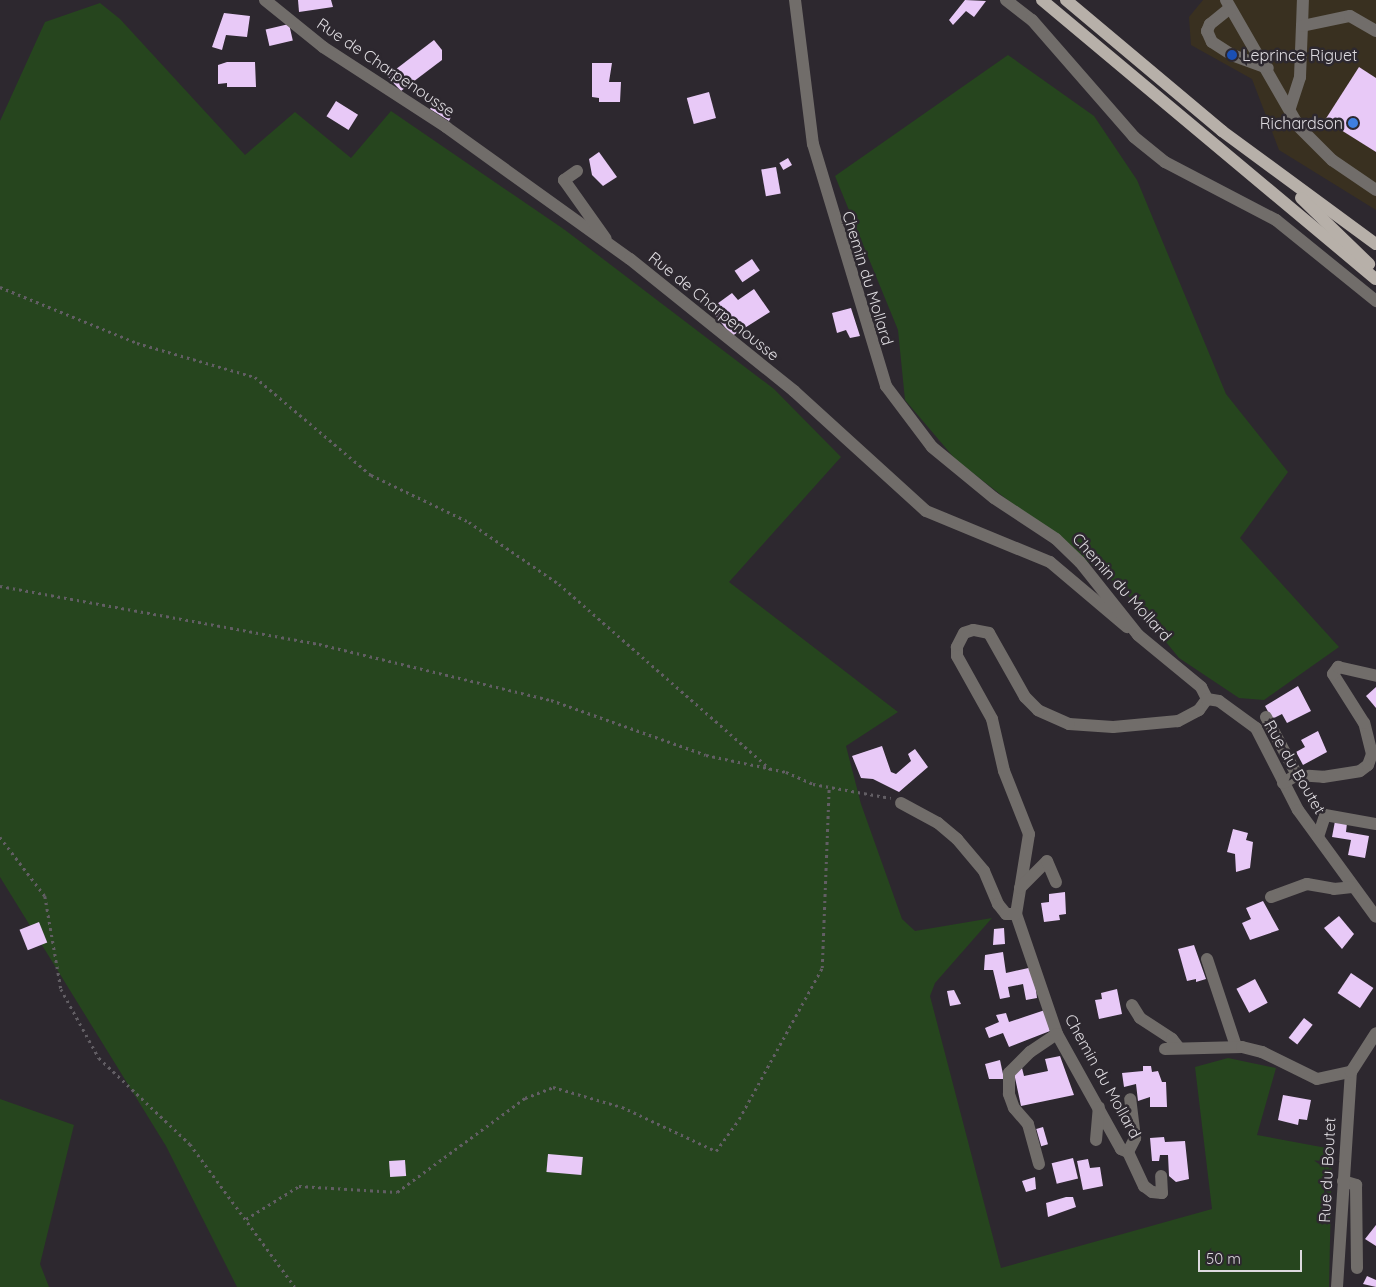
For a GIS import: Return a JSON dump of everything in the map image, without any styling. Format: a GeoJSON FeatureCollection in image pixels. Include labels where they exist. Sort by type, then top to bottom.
{"type":"FeatureCollection","features":[{"type":"Feature","properties":{"kind":"main road"},"geometry":{"type":"LineString","coordinates":[[1042,0],[1376,278]]}},
{"type":"Feature","properties":{"kind":"main road"},"geometry":{"type":"LineString","coordinates":[[1066,0],[1328,221],[1376,271]]}},
{"type":"Feature","properties":{"kind":"main road"},"geometry":{"type":"LineString","coordinates":[[1222,131],[1376,244]]}},
{"type":"Feature","properties":{"kind":"street","name":"Rue de Charpenousse"},"geometry":{"type":"LineString","coordinates":[[265,0],[323,48],[446,127],[609,243],[794,391],[926,511],[1050,562],[1138,635]]}},
{"type":"Feature","properties":{"kind":"street","name":"Chemin du Mollard"},"geometry":{"type":"LineString","coordinates":[[795,0],[812,144],[886,386],[915,427],[958,471],[994,498],[1041,526],[1080,562],[1138,635],[1201,687],[1207,698],[1199,710],[1178,721],[1113,727],[1069,724],[1038,710],[1025,697],[989,633],[973,630],[964,633],[958,656],[984,699],[1004,771],[1029,834],[1018,890],[1016,914],[1057,1034],[1121,1149],[1128,1152],[1135,1138],[1130,1099]]}},
{"type":"Feature","properties":{"kind":"street"},"geometry":{"type":"LineString","coordinates":[[1006,0],[1032,20],[1134,138],[1165,162],[1276,220],[1376,301]]}},
{"type":"Feature","properties":{"kind":"street"},"geometry":{"type":"LineString","coordinates":[[1290,108],[1300,77],[1303,0]]}},
{"type":"Feature","properties":{"kind":"street"},"geometry":{"type":"LineString","coordinates":[[1268,68],[1232,55],[1212,42],[1207,31],[1210,24],[1228,4],[1268,68],[1299,126],[1332,160],[1376,190]]}},
{"type":"Feature","properties":{"kind":"street"},"geometry":{"type":"LineString","coordinates":[[1302,26],[1350,16],[1376,31]]}},
{"type":"Feature","properties":{"kind":"street"},"geometry":{"type":"LineString","coordinates":[[578,171],[564,180],[609,243]]}},
{"type":"Feature","properties":{"kind":"street"},"geometry":{"type":"LineString","coordinates":[[1283,783],[1297,775],[1323,777],[1360,771],[1368,765],[1372,754],[1364,723],[1333,674],[1338,667],[1376,676]]}},
{"type":"Feature","properties":{"kind":"street","name":"Rue du Boutet"},"geometry":{"type":"LineString","coordinates":[[1207,698],[1219,700],[1256,728],[1283,783],[1318,837],[1352,887],[1374,910]]}},
{"type":"Feature","properties":{"kind":"street"},"geometry":{"type":"LineString","coordinates":[[1266,718],[1297,775]]}},
{"type":"Feature","properties":{"kind":"street"},"geometry":{"type":"LineString","coordinates":[[901,803],[938,822],[957,839],[984,871],[998,904],[1006,914],[1016,914]]}},
{"type":"Feature","properties":{"kind":"street"},"geometry":{"type":"LineString","coordinates":[[1318,837],[1325,814],[1376,824]]}},
{"type":"Feature","properties":{"kind":"street"},"geometry":{"type":"LineString","coordinates":[[1018,890],[1047,861],[1056,882]]}},
{"type":"Feature","properties":{"kind":"street"},"geometry":{"type":"LineString","coordinates":[[1271,897],[1307,884],[1352,887]]}},
{"type":"Feature","properties":{"kind":"street"},"geometry":{"type":"LineString","coordinates":[[1207,959],[1236,1046]]}},
{"type":"Feature","properties":{"kind":"street"},"geometry":{"type":"LineString","coordinates":[[1132,1005],[1140,1018],[1172,1039],[1179,1048]]}},
{"type":"Feature","properties":{"kind":"street"},"geometry":{"type":"LineString","coordinates":[[1165,1049],[1236,1046],[1262,1052],[1317,1079],[1350,1072],[1376,1033]]}},
{"type":"Feature","properties":{"kind":"street"},"geometry":{"type":"LineString","coordinates":[[1040,1164],[1028,1124],[1014,1108],[1009,1094],[1008,1073],[1030,1052],[1057,1034]]}},
{"type":"Feature","properties":{"kind":"street","name":"Rue du Boutet"},"geometry":{"type":"LineString","coordinates":[[1337,1287],[1350,1072]]}},
{"type":"Feature","properties":{"kind":"street"},"geometry":{"type":"LineString","coordinates":[[1096,1140],[1099,1107]]}},
{"type":"Feature","properties":{"kind":"street"},"geometry":{"type":"LineString","coordinates":[[1128,1152],[1144,1186],[1152,1192],[1162,1193],[1162,1176]]}},
{"type":"Feature","properties":{"kind":"street"},"geometry":{"type":"LineString","coordinates":[[1343,1181],[1356,1185],[1357,1268]]}},
{"type":"Feature","properties":{"kind":"path"},"geometry":{"type":"LineString","coordinates":[[0,287],[137,343],[255,377],[371,475],[469,522],[559,584],[771,770]]}},
{"type":"Feature","properties":{"kind":"path"},"geometry":{"type":"LineString","coordinates":[[0,586],[328,646],[551,700],[706,755],[771,770],[829,787],[880,793],[901,803]]}},
{"type":"Feature","properties":{"kind":"path"},"geometry":{"type":"LineString","coordinates":[[246,1219],[299,1186],[397,1192],[524,1098],[553,1087],[622,1107],[716,1151],[739,1119],[822,968],[829,787]]}},
{"type":"Feature","properties":{"kind":"path"},"geometry":{"type":"LineString","coordinates":[[0,837],[45,896],[61,990],[99,1058],[190,1144],[295,1287]]}},
{"type":"Feature","properties":{"kind":"shaded area"},"geometry":{"type":"Polygon","coordinates":[[[1203,0],[1376,0],[1376,210],[1279,150],[1252,79],[1191,45],[1189,17],[1203,0]]]}},
{"type":"Feature","properties":{"kind":"green space"},"geometry":{"type":"Polygon","coordinates":[[[100,3],[120,19],[245,155],[295,112],[351,158],[391,111],[565,230],[774,389],[841,457],[729,582],[898,712],[846,746],[861,804],[902,919],[915,931],[992,918],[935,983],[930,996],[1001,1268],[1212,1209],[1195,1067],[1228,1058],[1276,1068],[1257,1135],[1332,1149],[1329,1287],[237,1287],[166,1146],[0,877],[0,121],[45,22],[100,3]]]}},
{"type":"Feature","properties":{"kind":"green space"},"geometry":{"type":"Polygon","coordinates":[[[1008,55],[1094,116],[1137,180],[1226,394],[1288,472],[1240,538],[1339,647],[1264,700],[1239,698],[1179,658],[1123,589],[956,460],[905,400],[898,330],[835,176],[1008,55]]]}},
{"type":"Feature","properties":{"kind":"green space"},"geometry":{"type":"Polygon","coordinates":[[[0,1099],[74,1125],[40,1264],[49,1287],[0,1287],[0,1099]]]}},
{"type":"Feature","properties":{"kind":"building"},"geometry":{"type":"Polygon","coordinates":[[[298,0],[331,0],[333,7],[299,12],[298,0]]]}},
{"type":"Feature","properties":{"kind":"building"},"geometry":{"type":"Polygon","coordinates":[[[965,0],[986,1],[974,17],[966,11],[953,25],[949,20],[965,0]]]}},
{"type":"Feature","properties":{"kind":"building"},"geometry":{"type":"Polygon","coordinates":[[[224,13],[250,16],[247,37],[226,35],[222,50],[212,47],[224,13]]]}},
{"type":"Feature","properties":{"kind":"building"},"geometry":{"type":"Polygon","coordinates":[[[289,24],[293,41],[269,46],[266,29],[289,24]]]}},
{"type":"Feature","properties":{"kind":"building"},"geometry":{"type":"Polygon","coordinates":[[[434,40],[442,50],[442,60],[401,91],[387,76],[434,40]]]}},
{"type":"Feature","properties":{"kind":"building"},"geometry":{"type":"Polygon","coordinates":[[[227,62],[255,62],[256,87],[227,87],[227,83],[218,84],[218,65],[227,62]]]}},
{"type":"Feature","properties":{"kind":"building"},"geometry":{"type":"Polygon","coordinates":[[[592,63],[612,63],[609,82],[621,82],[620,102],[599,102],[599,98],[592,97],[592,63]]]}},
{"type":"Feature","properties":{"kind":"building"},"geometry":{"type":"Polygon","coordinates":[[[1359,67],[1376,78],[1376,152],[1325,120],[1359,67]]]}},
{"type":"Feature","properties":{"kind":"building"},"geometry":{"type":"Polygon","coordinates":[[[709,92],[716,118],[694,124],[687,98],[709,92]]]}},
{"type":"Feature","properties":{"kind":"building"},"geometry":{"type":"Polygon","coordinates":[[[436,100],[451,107],[453,113],[449,121],[430,109],[436,100]]]}},
{"type":"Feature","properties":{"kind":"building"},"geometry":{"type":"Polygon","coordinates":[[[336,101],[358,115],[349,130],[326,116],[336,101]]]}},
{"type":"Feature","properties":{"kind":"building"},"geometry":{"type":"Polygon","coordinates":[[[599,152],[617,177],[603,186],[592,175],[589,159],[599,152]]]}},
{"type":"Feature","properties":{"kind":"building"},"geometry":{"type":"Polygon","coordinates":[[[788,158],[792,165],[783,170],[779,163],[788,158]]]}},
{"type":"Feature","properties":{"kind":"building"},"geometry":{"type":"Polygon","coordinates":[[[776,167],[781,194],[766,196],[761,170],[776,167]]]}},
{"type":"Feature","properties":{"kind":"building"},"geometry":{"type":"Polygon","coordinates":[[[752,259],[760,271],[742,282],[735,271],[752,259]]]}},
{"type":"Feature","properties":{"kind":"building"},"geometry":{"type":"Polygon","coordinates":[[[754,289],[770,312],[732,336],[710,309],[732,293],[738,300],[754,289]]]}},
{"type":"Feature","properties":{"kind":"building"},"geometry":{"type":"Polygon","coordinates":[[[851,308],[860,336],[850,338],[846,330],[837,333],[832,313],[851,308]]]}},
{"type":"Feature","properties":{"kind":"building"},"geometry":{"type":"Polygon","coordinates":[[[1298,686],[1311,711],[1287,723],[1282,714],[1272,719],[1265,706],[1298,686]]]}},
{"type":"Feature","properties":{"kind":"building"},"geometry":{"type":"Polygon","coordinates":[[[1376,687],[1376,708],[1366,696],[1376,687]]]}},
{"type":"Feature","properties":{"kind":"building"},"geometry":{"type":"Polygon","coordinates":[[[1318,731],[1327,752],[1303,765],[1296,752],[1305,747],[1301,740],[1318,731]]]}},
{"type":"Feature","properties":{"kind":"building"},"geometry":{"type":"Polygon","coordinates":[[[882,746],[891,772],[896,774],[911,761],[908,754],[915,749],[928,767],[899,792],[873,779],[861,778],[852,756],[882,746]]]}},
{"type":"Feature","properties":{"kind":"building"},"geometry":{"type":"Polygon","coordinates":[[[1335,821],[1347,823],[1346,832],[1369,836],[1365,858],[1348,855],[1351,840],[1332,837],[1335,821]]]}},
{"type":"Feature","properties":{"kind":"building"},"geometry":{"type":"Polygon","coordinates":[[[1233,829],[1248,833],[1246,840],[1253,842],[1250,868],[1236,872],[1235,854],[1227,852],[1233,829]]]}},
{"type":"Feature","properties":{"kind":"building"},"geometry":{"type":"Polygon","coordinates":[[[1065,892],[1066,914],[1059,915],[1060,920],[1044,922],[1041,903],[1049,902],[1049,894],[1065,892]]]}},
{"type":"Feature","properties":{"kind":"building"},"geometry":{"type":"Polygon","coordinates":[[[1263,901],[1279,930],[1250,940],[1242,923],[1251,919],[1246,908],[1263,901]]]}},
{"type":"Feature","properties":{"kind":"building"},"geometry":{"type":"Polygon","coordinates":[[[1339,916],[1354,934],[1342,949],[1324,928],[1339,916]]]}},
{"type":"Feature","properties":{"kind":"building"},"geometry":{"type":"Polygon","coordinates":[[[39,922],[47,942],[28,950],[20,930],[39,922]]]}},
{"type":"Feature","properties":{"kind":"building"},"geometry":{"type":"Polygon","coordinates":[[[1004,928],[1005,944],[993,945],[994,929],[1004,928]]]}},
{"type":"Feature","properties":{"kind":"building"},"geometry":{"type":"Polygon","coordinates":[[[1194,945],[1206,979],[1196,982],[1196,979],[1187,981],[1178,949],[1194,945]]]}},
{"type":"Feature","properties":{"kind":"building"},"geometry":{"type":"Polygon","coordinates":[[[1003,952],[1006,973],[1033,967],[1037,998],[1026,1000],[1023,984],[1008,987],[1010,997],[1000,999],[993,970],[984,970],[985,955],[1003,952]]]}},
{"type":"Feature","properties":{"kind":"building"},"geometry":{"type":"Polygon","coordinates":[[[1351,973],[1373,988],[1360,1008],[1338,993],[1351,973]]]}},
{"type":"Feature","properties":{"kind":"building"},"geometry":{"type":"Polygon","coordinates":[[[1255,979],[1268,1003],[1249,1013],[1236,989],[1255,979]]]}},
{"type":"Feature","properties":{"kind":"building"},"geometry":{"type":"Polygon","coordinates":[[[1117,989],[1122,1014],[1099,1019],[1095,1000],[1102,999],[1101,993],[1117,989]]]}},
{"type":"Feature","properties":{"kind":"building"},"geometry":{"type":"Polygon","coordinates":[[[954,990],[961,1004],[950,1006],[947,991],[954,990]]]}},
{"type":"Feature","properties":{"kind":"building"},"geometry":{"type":"Polygon","coordinates":[[[1045,1010],[1050,1031],[1009,1047],[1003,1033],[989,1038],[985,1028],[999,1022],[996,1015],[1006,1013],[1009,1022],[1045,1010]]]}},
{"type":"Feature","properties":{"kind":"building"},"geometry":{"type":"Polygon","coordinates":[[[1304,1018],[1313,1025],[1297,1044],[1289,1038],[1304,1018]]]}},
{"type":"Feature","properties":{"kind":"building"},"geometry":{"type":"Polygon","coordinates":[[[1060,1056],[1074,1095],[1021,1106],[1014,1073],[1022,1068],[1024,1076],[1048,1071],[1045,1059],[1060,1056]]]}},
{"type":"Feature","properties":{"kind":"building"},"geometry":{"type":"Polygon","coordinates":[[[1000,1060],[1004,1079],[989,1079],[985,1064],[1000,1060]]]}},
{"type":"Feature","properties":{"kind":"building"},"geometry":{"type":"Polygon","coordinates":[[[1143,1066],[1151,1066],[1152,1072],[1158,1071],[1162,1082],[1166,1082],[1167,1107],[1150,1107],[1150,1097],[1138,1101],[1136,1084],[1124,1087],[1122,1073],[1143,1071],[1143,1066]]]}},
{"type":"Feature","properties":{"kind":"building"},"geometry":{"type":"Polygon","coordinates":[[[1283,1095],[1311,1100],[1307,1120],[1299,1119],[1298,1125],[1278,1120],[1283,1095]]]}},
{"type":"Feature","properties":{"kind":"building"},"geometry":{"type":"Polygon","coordinates":[[[1043,1127],[1048,1144],[1041,1146],[1036,1129],[1043,1127]]]}},
{"type":"Feature","properties":{"kind":"building"},"geometry":{"type":"Polygon","coordinates":[[[1164,1137],[1165,1142],[1185,1141],[1189,1179],[1176,1182],[1169,1176],[1168,1155],[1160,1155],[1159,1161],[1152,1161],[1150,1138],[1164,1137]]]}},
{"type":"Feature","properties":{"kind":"building"},"geometry":{"type":"Polygon","coordinates":[[[548,1154],[583,1157],[581,1175],[546,1172],[548,1154]]]}},
{"type":"Feature","properties":{"kind":"building"},"geometry":{"type":"Polygon","coordinates":[[[1073,1158],[1078,1178],[1057,1184],[1052,1163],[1073,1158]]]}},
{"type":"Feature","properties":{"kind":"building"},"geometry":{"type":"Polygon","coordinates":[[[1088,1159],[1090,1168],[1100,1167],[1103,1186],[1083,1190],[1077,1161],[1088,1159]]]}},
{"type":"Feature","properties":{"kind":"building"},"geometry":{"type":"Polygon","coordinates":[[[405,1160],[406,1176],[390,1177],[389,1161],[405,1160]]]}},
{"type":"Feature","properties":{"kind":"building"},"geometry":{"type":"Polygon","coordinates":[[[1035,1177],[1036,1189],[1026,1192],[1022,1181],[1035,1177]]]}},
{"type":"Feature","properties":{"kind":"building"},"geometry":{"type":"Polygon","coordinates":[[[1066,1197],[1073,1197],[1076,1207],[1048,1217],[1046,1203],[1066,1197]]]}},
{"type":"Feature","properties":{"kind":"building"},"geometry":{"type":"Polygon","coordinates":[[[1376,1225],[1376,1246],[1365,1239],[1376,1225]]]}},
{"type":"Feature","properties":{"kind":"building"},"geometry":{"type":"Polygon","coordinates":[[[1367,1276],[1376,1280],[1376,1287],[1363,1284],[1367,1276]]]}},
{"type":"Feature","properties":{"kind":"place","name":"Leprince Riguet"},"geometry":{"type":"Point","coordinates":[1232,55]}},
{"type":"Feature","properties":{"kind":"place","name":"Richardson"},"geometry":{"type":"Point","coordinates":[1353,123]}}]}
